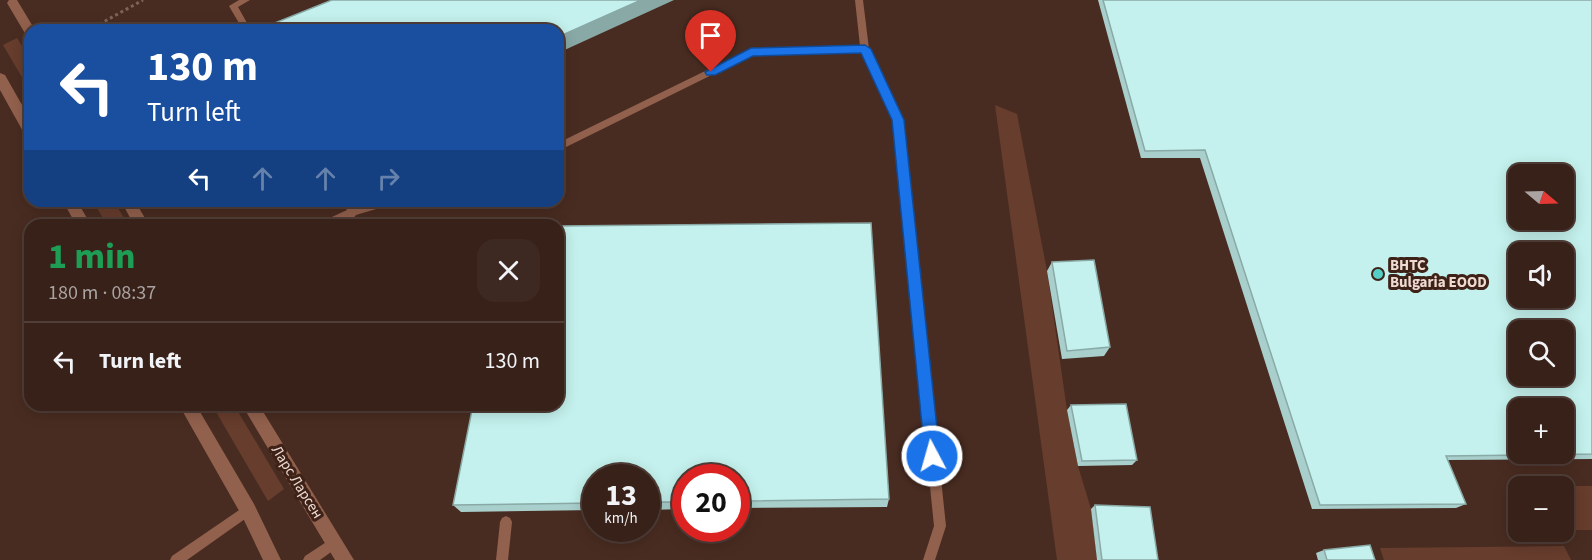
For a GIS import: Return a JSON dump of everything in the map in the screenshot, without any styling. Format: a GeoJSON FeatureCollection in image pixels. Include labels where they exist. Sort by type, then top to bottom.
{"type":"FeatureCollection","features":[{"type":"Feature","properties":{"kind":"street"},"geometry":{"type":"LineString","coordinates":[[0,10],[15,2],[26,24]]}},
{"type":"Feature","properties":{"kind":"street"},"geometry":{"type":"LineString","coordinates":[[0,78],[24,120]]}},
{"type":"Feature","properties":{"kind":"street"},"geometry":{"type":"LineString","coordinates":[[190,411],[248,510],[272,560]]}},
{"type":"Feature","properties":{"kind":"street","name":"Ларс Ларсен"},"geometry":{"type":"LineString","coordinates":[[254,411],[345,560]]}},
{"type":"Feature","properties":{"kind":"lane"},"geometry":{"type":"LineString","coordinates":[[244,24],[233,6],[246,0]]}},
{"type":"Feature","properties":{"kind":"lane"},"geometry":{"type":"LineString","coordinates":[[859,0],[865,49],[898,120],[940,526],[929,560]]}},
{"type":"Feature","properties":{"kind":"lane"},"geometry":{"type":"LineString","coordinates":[[564,144],[751,52],[865,49]]}},
{"type":"Feature","properties":{"kind":"lane"},"geometry":{"type":"LineString","coordinates":[[350,207],[353,212]]}},
{"type":"Feature","properties":{"kind":"lane"},"geometry":{"type":"LineString","coordinates":[[338,219],[369,207]]}},
{"type":"Feature","properties":{"kind":"lane"},"geometry":{"type":"LineString","coordinates":[[347,219],[353,212]]}},
{"type":"Feature","properties":{"kind":"lane"},"geometry":{"type":"LineString","coordinates":[[176,560],[248,510]]}},
{"type":"Feature","properties":{"kind":"lane"},"geometry":{"type":"LineString","coordinates":[[502,560],[506,522]]}},
{"type":"Feature","properties":{"kind":"lane"},"geometry":{"type":"LineString","coordinates":[[309,560],[334,543]]}},
{"type":"Feature","properties":{"kind":"path"},"geometry":{"type":"LineString","coordinates":[[99,24],[143,0]]}},
{"type":"Feature","properties":{"kind":"shaded area"},"geometry":{"type":"Polygon","coordinates":[[[17,38],[24,49],[24,81],[3,45],[17,38]]]}},
{"type":"Feature","properties":{"kind":"shaded area"},"geometry":{"type":"Polygon","coordinates":[[[995,105],[1017,114],[1047,271],[1067,410],[1078,466],[1091,509],[1097,560],[1057,560],[995,105]]]}},
{"type":"Feature","properties":{"kind":"shaded area"},"geometry":{"type":"Polygon","coordinates":[[[96,207],[118,207],[124,219],[104,219],[96,207]]]}},
{"type":"Feature","properties":{"kind":"shaded area"},"geometry":{"type":"Polygon","coordinates":[[[216,411],[238,411],[284,489],[268,501],[216,411]]]}},
{"type":"Feature","properties":{"kind":"shaded area"},"geometry":{"type":"Polygon","coordinates":[[[1574,486],[1592,486],[1592,530],[1574,530],[1574,486]]]}},
{"type":"Feature","properties":{"kind":"shaded area"},"geometry":{"type":"Polygon","coordinates":[[[1564,546],[1571,560],[1384,560],[1380,548],[1564,546]]]}},
{"type":"Feature","properties":{"kind":"building"},"geometry":{"type":"Polygon","coordinates":[[[332,0],[641,0],[564,34],[564,24],[272,24],[332,0]]]}},
{"type":"Feature","properties":{"kind":"building","name":"BHTC Bulgaria EOOD"},"geometry":{"type":"Polygon","coordinates":[[[1103,0],[1592,0],[1592,454],[1574,454],[1574,398],[1508,398],[1508,455],[1446,456],[1466,504],[1320,505],[1205,150],[1145,151],[1103,0]]]}},
{"type":"Feature","properties":{"kind":"building"},"geometry":{"type":"Polygon","coordinates":[[[871,223],[889,499],[750,501],[750,464],[672,464],[672,502],[660,502],[660,464],[582,464],[582,503],[453,505],[472,411],[564,411],[564,226],[871,223]]]}},
{"type":"Feature","properties":{"kind":"building"},"geometry":{"type":"Polygon","coordinates":[[[1094,260],[1110,347],[1067,351],[1052,262],[1094,260]]]}},
{"type":"Feature","properties":{"kind":"building"},"geometry":{"type":"Polygon","coordinates":[[[1126,404],[1137,460],[1082,461],[1071,405],[1126,404]]]}},
{"type":"Feature","properties":{"kind":"building"},"geometry":{"type":"Polygon","coordinates":[[[1095,505],[1150,507],[1158,560],[1102,560],[1095,505]]]}},
{"type":"Feature","properties":{"kind":"building"},"geometry":{"type":"Polygon","coordinates":[[[1370,545],[1375,560],[1327,560],[1324,550],[1370,545]]]}},
{"type":"Feature","properties":{"kind":"place","name":"BHTC Bulgaria EOOD"},"geometry":{"type":"Point","coordinates":[1378,274]}},
{"type":"Feature","properties":{"kind":"route"},"geometry":{"type":"LineString","coordinates":[[711,72],[751,52],[865,49],[898,120],[932,456]]}}]}
